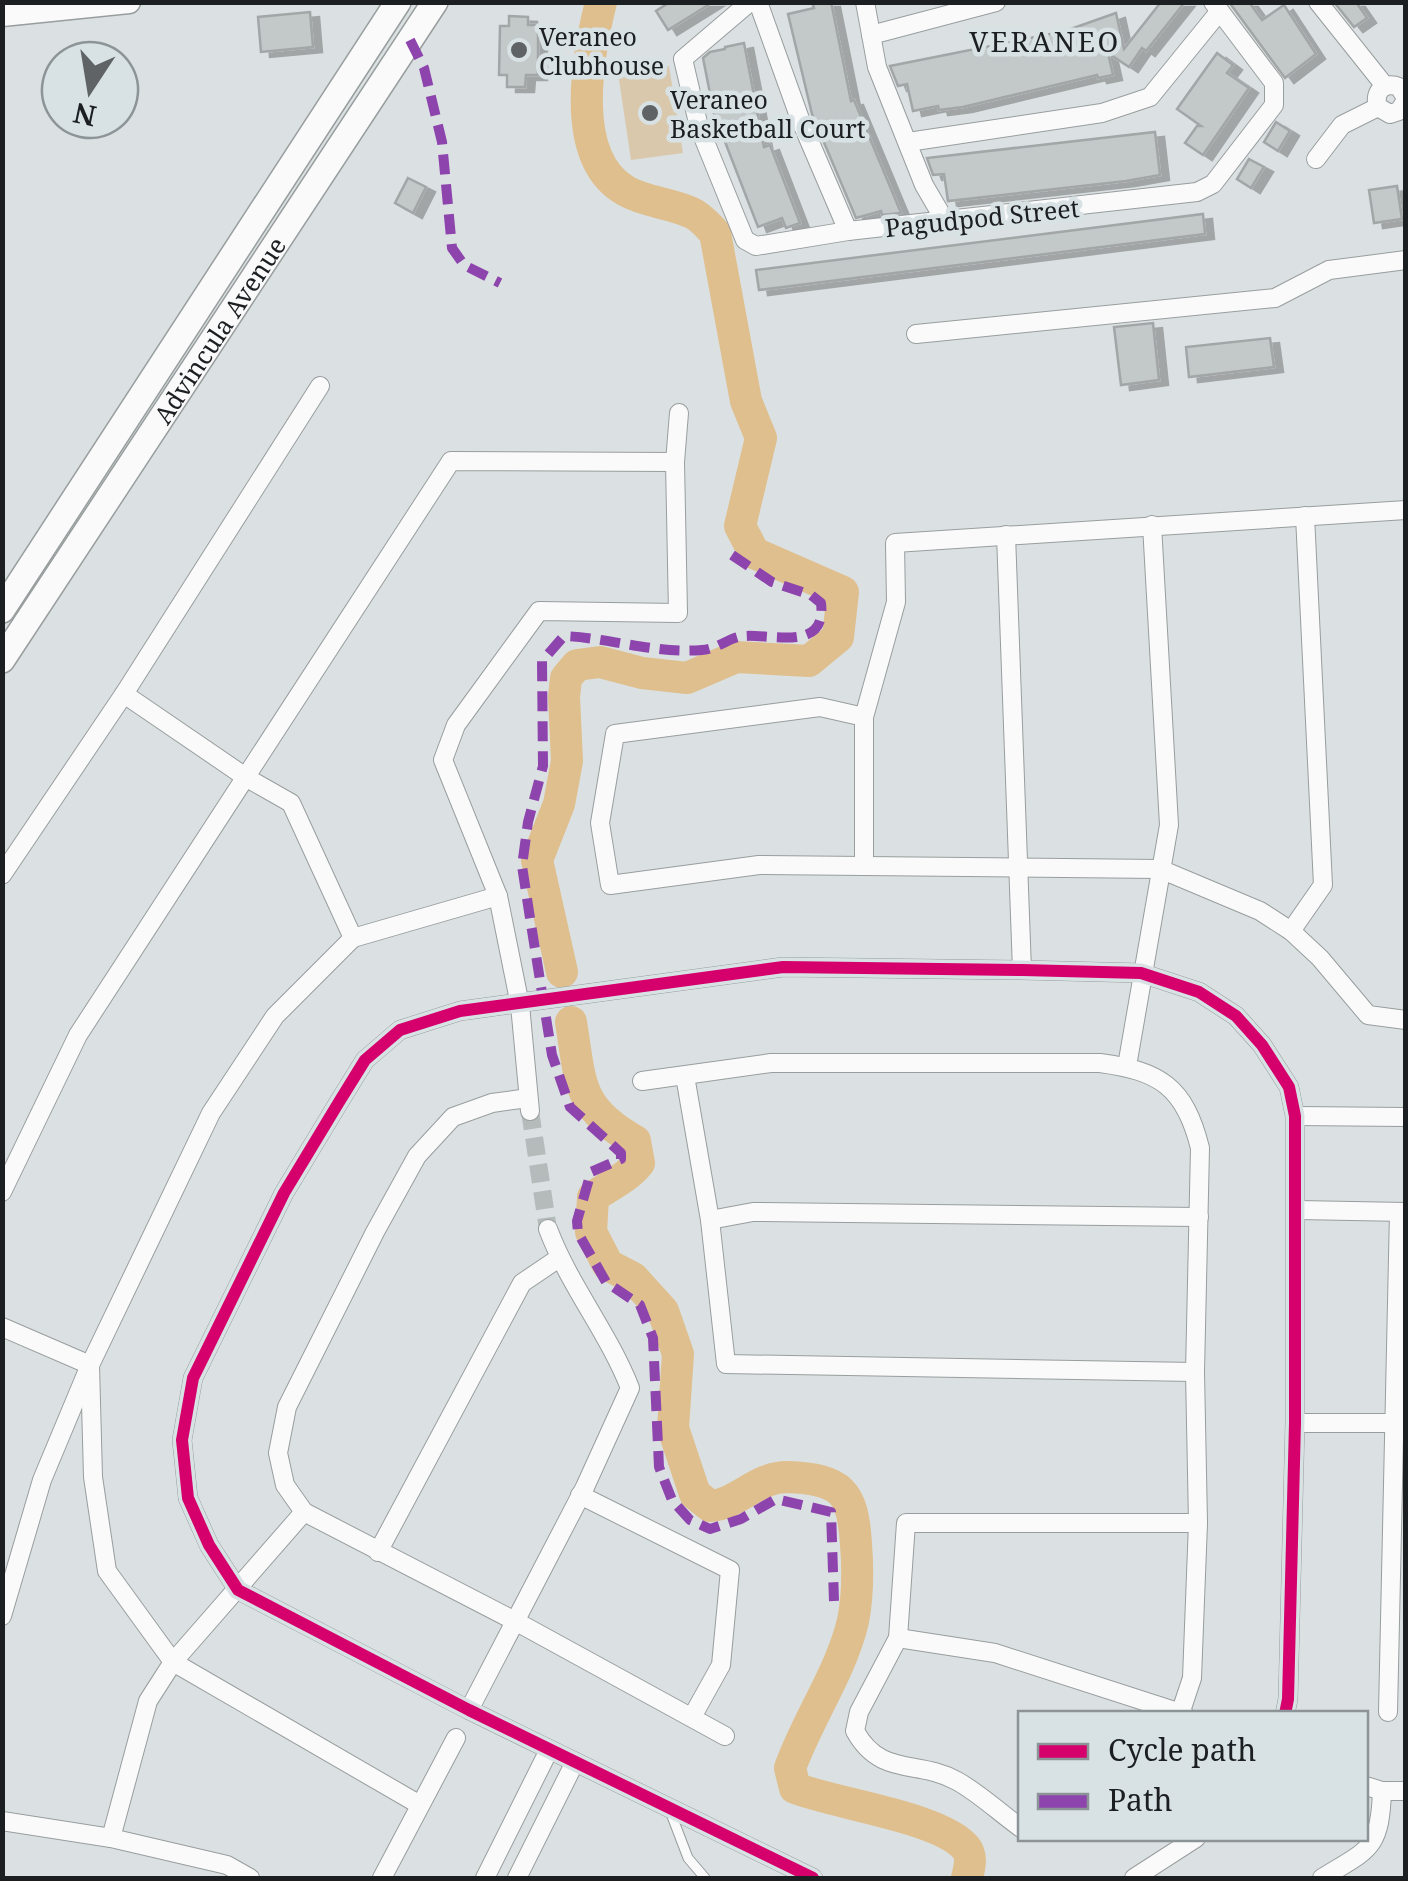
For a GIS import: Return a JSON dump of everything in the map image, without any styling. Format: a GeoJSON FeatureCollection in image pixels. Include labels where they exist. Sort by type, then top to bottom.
{"type":"FeatureCollection","features":[{"type":"Feature","properties":{"kind":"main road","name":"Advincula Avenue"},"geometry":{"type":"LineString","coordinates":[[2,610],[398,2]]}},
{"type":"Feature","properties":{"kind":"main road","name":"Advincula Avenue"},"geometry":{"type":"LineString","coordinates":[[2,660],[436,2]]}},
{"type":"Feature","properties":{"kind":"main road"},"geometry":{"type":"LineString","coordinates":[[154,379],[177,393]]}},
{"type":"Feature","properties":{"kind":"street"},"geometry":{"type":"LineString","coordinates":[[2,16],[129,2]]}},
{"type":"Feature","properties":{"kind":"street","name":"Pagudpod Street"},"geometry":{"type":"LineString","coordinates":[[750,2],[683,59],[699,127],[745,240],[756,246],[1170,196],[1197,192],[1213,184],[1274,104],[1274,83],[1216,7]]}},
{"type":"Feature","properties":{"kind":"street"},"geometry":{"type":"LineString","coordinates":[[758,2],[800,119],[848,232]]}},
{"type":"Feature","properties":{"kind":"street"},"geometry":{"type":"LineString","coordinates":[[865,2],[877,67],[924,185],[944,221]]}},
{"type":"Feature","properties":{"kind":"street"},"geometry":{"type":"LineString","coordinates":[[871,35],[996,2]]}},
{"type":"Feature","properties":{"kind":"street"},"geometry":{"type":"LineString","coordinates":[[1318,2],[1401,99]]}},
{"type":"Feature","properties":{"kind":"street"},"geometry":{"type":"LineString","coordinates":[[908,142],[1102,114],[1150,97],[1216,7]]}},
{"type":"Feature","properties":{"kind":"street"},"geometry":{"type":"LineString","coordinates":[[1316,159],[1342,125],[1378,107],[1376,97],[1401,99]]}},
{"type":"Feature","properties":{"kind":"street"},"geometry":{"type":"LineString","coordinates":[[916,334],[1275,298],[1329,270],[1406,260]]}},
{"type":"Feature","properties":{"kind":"street"},"geometry":{"type":"LineString","coordinates":[[2,875],[124,694],[320,386]]}},
{"type":"Feature","properties":{"kind":"street"},"geometry":{"type":"LineString","coordinates":[[680,412],[675,462],[678,613],[539,611],[456,725],[443,760],[498,896],[520,1004],[529,1104],[492,1103],[453,1118],[417,1156],[287,1408],[278,1453],[285,1485],[304,1512],[725,1736]]}},
{"type":"Feature","properties":{"kind":"street"},"geometry":{"type":"LineString","coordinates":[[2,1192],[78,1035],[451,461],[675,462]]}},
{"type":"Feature","properties":{"kind":"street"},"geometry":{"type":"LineString","coordinates":[[864,864],[864,717],[896,602],[895,543],[1406,510]]}},
{"type":"Feature","properties":{"kind":"street"},"geometry":{"type":"LineString","coordinates":[[1291,931],[1323,885],[1306,516]]}},
{"type":"Feature","properties":{"kind":"street"},"geometry":{"type":"LineString","coordinates":[[1127,1066],[1169,825],[1152,524]]}},
{"type":"Feature","properties":{"kind":"street"},"geometry":{"type":"LineString","coordinates":[[1006,535],[1022,970]]}},
{"type":"Feature","properties":{"kind":"street"},"geometry":{"type":"LineString","coordinates":[[124,694],[247,778],[291,803],[352,938]]}},
{"type":"Feature","properties":{"kind":"street"},"geometry":{"type":"LineString","coordinates":[[864,717],[820,707],[615,734],[600,823],[610,885],[759,865],[1160,870],[1260,911],[1291,931],[1320,958],[1368,1016],[1406,1020]]}},
{"type":"Feature","properties":{"kind":"street"},"geometry":{"type":"LineString","coordinates":[[2,1616],[42,1480],[90,1365],[211,1113],[275,1016],[352,938],[498,896]]}},
{"type":"Feature","properties":{"kind":"street"},"geometry":{"type":"LineString","coordinates":[[812,1878],[469,1710],[238,1590],[209,1545],[188,1498],[182,1440],[193,1378],[284,1193],[365,1060],[400,1030],[460,1011],[783,967],[1140,974],[1199,992],[1236,1016],[1262,1045],[1289,1088],[1296,1116],[1295,1423],[1286,1711]]}},
{"type":"Feature","properties":{"kind":"street"},"geometry":{"type":"LineString","coordinates":[[642,1081],[771,1063],[1100,1063],[1127,1066],[1153,1075],[1180,1098],[1192,1116],[1200,1148],[1198,1523],[1192,1678],[1183,1711]]}},
{"type":"Feature","properties":{"kind":"street"},"geometry":{"type":"LineString","coordinates":[[686,1076],[710,1220],[726,1364],[1196,1372]]}},
{"type":"Feature","properties":{"kind":"street"},"geometry":{"type":"LineString","coordinates":[[1296,1116],[1406,1117]]}},
{"type":"Feature","properties":{"kind":"street"},"geometry":{"type":"LineString","coordinates":[[1298,1210],[1402,1212],[1394,1423],[1398,1633],[1388,1712]]}},
{"type":"Feature","properties":{"kind":"street"},"geometry":{"type":"LineString","coordinates":[[710,1220],[753,1212],[1200,1218]]}},
{"type":"Feature","properties":{"kind":"street"},"geometry":{"type":"LineString","coordinates":[[469,1710],[580,1495],[630,1388],[618,1357],[559,1258],[548,1229]]}},
{"type":"Feature","properties":{"kind":"street"},"geometry":{"type":"LineString","coordinates":[[378,1552],[522,1283],[559,1258]]}},
{"type":"Feature","properties":{"kind":"street"},"geometry":{"type":"LineString","coordinates":[[2,1327],[90,1365]]}},
{"type":"Feature","properties":{"kind":"street"},"geometry":{"type":"LineString","coordinates":[[90,1365],[93,1477],[107,1571],[173,1662],[420,1805]]}},
{"type":"Feature","properties":{"kind":"street"},"geometry":{"type":"LineString","coordinates":[[1295,1423],[1394,1423]]}},
{"type":"Feature","properties":{"kind":"street"},"geometry":{"type":"LineString","coordinates":[[580,1495],[730,1570],[721,1665],[692,1717]]}},
{"type":"Feature","properties":{"kind":"street"},"geometry":{"type":"LineString","coordinates":[[111,1838],[148,1701],[173,1662],[304,1512]]}},
{"type":"Feature","properties":{"kind":"street"},"geometry":{"type":"LineString","coordinates":[[1018,1826],[955,1779],[885,1762],[865,1750],[855,1731],[859,1712],[898,1638],[906,1524],[1198,1523]]}},
{"type":"Feature","properties":{"kind":"street"},"geometry":{"type":"LineString","coordinates":[[898,1638],[995,1653],[1176,1711]]}},
{"type":"Feature","properties":{"kind":"street"},"geometry":{"type":"LineString","coordinates":[[382,1878],[456,1738]]}},
{"type":"Feature","properties":{"kind":"street"},"geometry":{"type":"LineString","coordinates":[[485,1878],[550,1750]]}},
{"type":"Feature","properties":{"kind":"street"},"geometry":{"type":"LineString","coordinates":[[516,1878],[575,1762]]}},
{"type":"Feature","properties":{"kind":"street"},"geometry":{"type":"LineString","coordinates":[[1322,1878],[1364,1852],[1376,1838],[1381,1822],[1374,1789],[1406,1792]]}},
{"type":"Feature","properties":{"kind":"street"},"geometry":{"type":"LineString","coordinates":[[2,1820],[111,1838],[227,1865],[250,1878]]}},
{"type":"Feature","properties":{"kind":"street"},"geometry":{"type":"LineString","coordinates":[[1134,1878],[1191,1841]]}},
{"type":"Feature","properties":{"kind":"lane"},"geometry":{"type":"LineString","coordinates":[[669,1808],[688,1858],[705,1878]]}},
{"type":"Feature","properties":{"kind":"shaded area","name":"Veraneo Basketball Court"},"geometry":{"type":"Polygon","coordinates":[[[669,66],[683,153],[631,160],[618,73],[669,66]]]}},
{"type":"Feature","properties":{"kind":"building"},"geometry":{"type":"Polygon","coordinates":[[[670,2],[713,2],[668,30],[656,11],[670,2]]]}},
{"type":"Feature","properties":{"kind":"building"},"geometry":{"type":"Polygon","coordinates":[[[812,2],[831,2],[851,101],[854,100],[901,213],[882,215],[881,211],[856,218],[812,114],[788,14],[814,8],[812,2]]]}},
{"type":"Feature","properties":{"kind":"building"},"geometry":{"type":"Polygon","coordinates":[[[1161,2],[1185,2],[1129,67],[1108,53],[1113,75],[1097,75],[963,107],[913,111],[907,84],[898,86],[890,66],[1065,31],[1116,13],[1124,49],[1161,2]]]}},
{"type":"Feature","properties":{"kind":"building"},"geometry":{"type":"Polygon","coordinates":[[[1229,2],[1249,2],[1262,20],[1284,5],[1316,54],[1285,78],[1229,2]]]}},
{"type":"Feature","properties":{"kind":"building"},"geometry":{"type":"Polygon","coordinates":[[[1334,2],[1356,2],[1367,18],[1354,27],[1334,2]]]}},
{"type":"Feature","properties":{"kind":"building"},"geometry":{"type":"Polygon","coordinates":[[[310,12],[313,47],[261,52],[258,17],[310,12]]]}},
{"type":"Feature","properties":{"kind":"building","name":"Veraneo Clubhouse"},"geometry":{"type":"Polygon","coordinates":[[[509,16],[528,17],[528,25],[538,25],[538,75],[526,75],[525,87],[507,87],[507,75],[499,75],[500,26],[509,26],[509,16]]]}},
{"type":"Feature","properties":{"kind":"building"},"geometry":{"type":"Polygon","coordinates":[[[744,43],[764,147],[770,145],[800,223],[786,228],[782,218],[758,227],[722,134],[718,134],[703,58],[710,52],[744,43]]]}},
{"type":"Feature","properties":{"kind":"building"},"geometry":{"type":"Polygon","coordinates":[[[1217,53],[1233,65],[1227,73],[1249,88],[1203,155],[1185,143],[1201,126],[1177,109],[1217,53]]]}},
{"type":"Feature","properties":{"kind":"building"},"geometry":{"type":"Polygon","coordinates":[[[1276,122],[1290,131],[1278,151],[1264,142],[1276,122]]]}},
{"type":"Feature","properties":{"kind":"building"},"geometry":{"type":"Polygon","coordinates":[[[1155,132],[1160,175],[1126,181],[948,201],[944,174],[933,175],[927,158],[1155,132]]]}},
{"type":"Feature","properties":{"kind":"building"},"geometry":{"type":"Polygon","coordinates":[[[1249,159],[1264,167],[1251,188],[1237,179],[1249,159]]]}},
{"type":"Feature","properties":{"kind":"building"},"geometry":{"type":"Polygon","coordinates":[[[408,178],[426,187],[413,213],[395,203],[408,178]]]}},
{"type":"Feature","properties":{"kind":"building"},"geometry":{"type":"Polygon","coordinates":[[[1397,186],[1402,219],[1374,223],[1369,190],[1397,186]]]}},
{"type":"Feature","properties":{"kind":"building"},"geometry":{"type":"Polygon","coordinates":[[[1203,214],[1205,234],[759,290],[756,270],[1203,214]]]}},
{"type":"Feature","properties":{"kind":"building"},"geometry":{"type":"Polygon","coordinates":[[[1153,323],[1159,380],[1121,385],[1114,327],[1153,323]]]}},
{"type":"Feature","properties":{"kind":"building"},"geometry":{"type":"Polygon","coordinates":[[[1270,338],[1274,367],[1189,377],[1186,347],[1270,338]]]}},
{"type":"Feature","properties":{"kind":"waterway"},"geometry":{"type":"LineString","coordinates":[[562,972],[537,860],[559,804],[567,761],[566,678],[577,665],[600,662],[642,673],[687,678],[736,657],[809,661],[838,637],[843,592],[754,553],[740,526],[761,438],[746,401],[715,233],[692,213],[626,191],[608,176],[596,155],[587,104],[591,49],[601,2]]}},
{"type":"Feature","properties":{"kind":"waterway"},"geometry":{"type":"LineString","coordinates":[[571,1022],[585,1092],[602,1117],[635,1141],[639,1163],[593,1197],[591,1232],[608,1265],[633,1278],[663,1311],[678,1354],[673,1428],[695,1494],[710,1506],[730,1501],[776,1478],[806,1478],[832,1485],[847,1500],[852,1512],[857,1573],[853,1621],[841,1658],[790,1768],[795,1788],[911,1820],[953,1837],[968,1852],[967,1878]]}},
{"type":"Feature","properties":{"kind":"tunnel"},"geometry":{"type":"LineString","coordinates":[[530,1111],[548,1229]]}},
{"type":"Feature","properties":{"kind":"marked path"},"geometry":{"type":"LineString","coordinates":[[410,40],[424,68],[442,142],[452,248],[464,265],[500,283]]}},
{"type":"Feature","properties":{"kind":"marked path"},"geometry":{"type":"LineString","coordinates":[[732,555],[772,582],[811,595],[821,603],[816,629],[796,637],[740,637],[708,649],[685,651],[564,636],[542,661],[543,766],[528,822],[522,866],[552,1055],[570,1107],[621,1153],[621,1159],[591,1172],[577,1221],[578,1233],[606,1282],[640,1305],[653,1338],[659,1467],[672,1500],[690,1520],[710,1529],[741,1519],[776,1499],[831,1512],[834,1601]]}},
{"type":"Feature","properties":{"kind":"cycle path"},"geometry":{"type":"LineString","coordinates":[[813,1878],[469,1710],[238,1590],[209,1545],[188,1498],[182,1440],[193,1378],[284,1193],[365,1060],[400,1030],[460,1011],[783,967],[1141,973],[1199,992],[1236,1016],[1262,1045],[1289,1087],[1295,1116],[1295,1423],[1286,1711]]}},
{"type":"Feature","properties":{"kind":"place","name":"Veraneo Clubhouse"},"geometry":{"type":"Point","coordinates":[519,50]}},
{"type":"Feature","properties":{"kind":"place","name":"Veraneo Basketball Court"},"geometry":{"type":"Point","coordinates":[650,113]}},
{"type":"Feature","properties":{"kind":"district","name":"VERANEO"},"geometry":{"type":"Point","coordinates":[1045,41]}}]}
